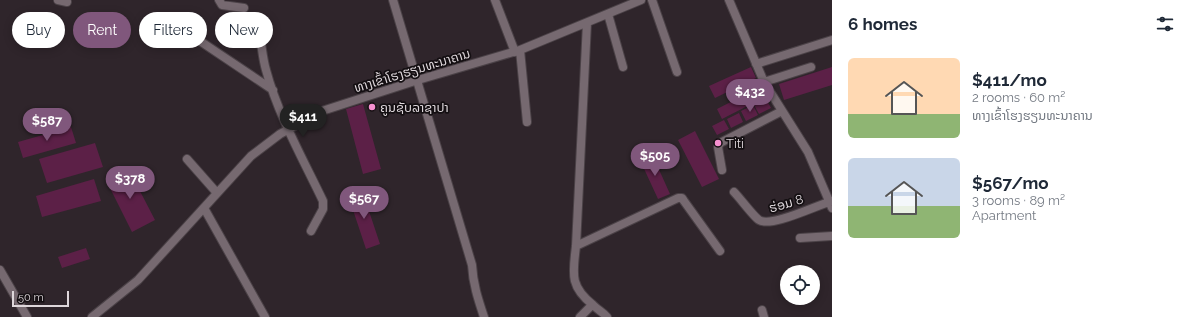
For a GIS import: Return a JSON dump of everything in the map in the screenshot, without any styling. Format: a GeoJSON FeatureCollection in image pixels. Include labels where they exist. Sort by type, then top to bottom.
{"type":"FeatureCollection","features":[{"type":"Feature","properties":{"kind":"street"},"geometry":{"type":"LineString","coordinates":[[58,0],[67,2]]}},
{"type":"Feature","properties":{"kind":"street"},"geometry":{"type":"LineString","coordinates":[[219,0],[222,4],[244,8]]}},
{"type":"Feature","properties":{"kind":"street"},"geometry":{"type":"LineString","coordinates":[[392,0],[418,80],[472,265],[476,294],[484,317]]}},
{"type":"Feature","properties":{"kind":"street"},"geometry":{"type":"LineString","coordinates":[[495,0],[518,51],[527,122]]}},
{"type":"Feature","properties":{"kind":"street"},"geometry":{"type":"LineString","coordinates":[[652,0],[677,72]]}},
{"type":"Feature","properties":{"kind":"street"},"geometry":{"type":"LineString","coordinates":[[728,0],[764,82],[808,152],[831,204]]}},
{"type":"Feature","properties":{"kind":"street","name":"ທາງເຂົ້າໂຮງຮຽນທະນາຄານ"},"geometry":{"type":"LineString","coordinates":[[92,317],[138,280],[251,156],[288,129],[322,111],[418,80],[518,51],[638,1]]}},
{"type":"Feature","properties":{"kind":"street"},"geometry":{"type":"LineString","coordinates":[[608,14],[623,67]]}},
{"type":"Feature","properties":{"kind":"street"},"geometry":{"type":"LineString","coordinates":[[587,23],[576,246],[573,276],[582,294],[592,305],[607,317]]}},
{"type":"Feature","properties":{"kind":"street"},"geometry":{"type":"LineString","coordinates":[[756,64],[832,40]]}},
{"type":"Feature","properties":{"kind":"street"},"geometry":{"type":"LineString","coordinates":[[207,46],[273,90]]}},
{"type":"Feature","properties":{"kind":"street"},"geometry":{"type":"LineString","coordinates":[[262,48],[266,70],[288,129],[323,201],[323,209],[311,231]]}},
{"type":"Feature","properties":{"kind":"street"},"geometry":{"type":"LineString","coordinates":[[764,82],[811,67]]}},
{"type":"Feature","properties":{"kind":"street"},"geometry":{"type":"LineString","coordinates":[[722,170],[718,147],[720,143],[782,111]]}},
{"type":"Feature","properties":{"kind":"street"},"geometry":{"type":"LineString","coordinates":[[187,159],[217,193]]}},
{"type":"Feature","properties":{"kind":"street","name":"ຮ່ອມ 8"},"geometry":{"type":"LineString","coordinates":[[734,192],[759,220],[769,222],[831,204]]}},
{"type":"Feature","properties":{"kind":"street"},"geometry":{"type":"LineString","coordinates":[[576,246],[678,198],[682,198],[720,251]]}},
{"type":"Feature","properties":{"kind":"street"},"geometry":{"type":"LineString","coordinates":[[204,208],[265,317]]}},
{"type":"Feature","properties":{"kind":"street"},"geometry":{"type":"LineString","coordinates":[[800,238],[832,236]]}},
{"type":"Feature","properties":{"kind":"street"},"geometry":{"type":"LineString","coordinates":[[0,270],[27,317]]}},
{"type":"Feature","properties":{"kind":"street"},"geometry":{"type":"LineString","coordinates":[[580,317],[592,305]]}},
{"type":"Feature","properties":{"kind":"building"},"geometry":{"type":"Polygon","coordinates":[[[751,67],[756,78],[715,98],[709,86],[751,67]]]}},
{"type":"Feature","properties":{"kind":"building"},"geometry":{"type":"Polygon","coordinates":[[[832,67],[832,85],[784,100],[779,84],[832,67]]]}},
{"type":"Feature","properties":{"kind":"building"},"geometry":{"type":"Polygon","coordinates":[[[762,86],[767,96],[722,119],[717,109],[762,86]]]}},
{"type":"Feature","properties":{"kind":"building"},"geometry":{"type":"Polygon","coordinates":[[[766,99],[771,108],[759,114],[754,105],[766,99]]]}},
{"type":"Feature","properties":{"kind":"building"},"geometry":{"type":"Polygon","coordinates":[[[363,104],[381,169],[363,174],[346,109],[363,104]]]}},
{"type":"Feature","properties":{"kind":"building"},"geometry":{"type":"Polygon","coordinates":[[[753,105],[758,115],[746,121],[741,111],[753,105]]]}},
{"type":"Feature","properties":{"kind":"building"},"geometry":{"type":"Polygon","coordinates":[[[739,113],[743,122],[731,128],[727,119],[739,113]]]}},
{"type":"Feature","properties":{"kind":"building"},"geometry":{"type":"Polygon","coordinates":[[[724,120],[729,129],[717,135],[712,126],[724,120]]]}},
{"type":"Feature","properties":{"kind":"building"},"geometry":{"type":"Polygon","coordinates":[[[71,127],[76,143],[23,158],[18,142],[71,127]]]}},
{"type":"Feature","properties":{"kind":"building"},"geometry":{"type":"Polygon","coordinates":[[[695,131],[719,179],[702,187],[678,140],[695,131]]]}},
{"type":"Feature","properties":{"kind":"building"},"geometry":{"type":"Polygon","coordinates":[[[95,143],[103,167],[47,183],[39,159],[95,143]]]}},
{"type":"Feature","properties":{"kind":"building"},"geometry":{"type":"Polygon","coordinates":[[[652,154],[670,194],[658,199],[640,160],[652,154]]]}},
{"type":"Feature","properties":{"kind":"building"},"geometry":{"type":"Polygon","coordinates":[[[128,168],[155,220],[132,232],[106,180],[128,168]]]}},
{"type":"Feature","properties":{"kind":"building"},"geometry":{"type":"Polygon","coordinates":[[[94,179],[101,201],[42,217],[36,196],[94,179]]]}},
{"type":"Feature","properties":{"kind":"building"},"geometry":{"type":"Polygon","coordinates":[[[362,190],[380,244],[366,249],[348,195],[362,190]]]}},
{"type":"Feature","properties":{"kind":"building"},"geometry":{"type":"Polygon","coordinates":[[[86,248],[90,259],[62,268],[58,257],[86,248]]]}},
{"type":"Feature","properties":{"kind":"place","name":"ຄູນຊັບລາຊາປາ"},"geometry":{"type":"Point","coordinates":[372,107]}},
{"type":"Feature","properties":{"kind":"place","name":"Titi"},"geometry":{"type":"Point","coordinates":[718,143]}}]}
